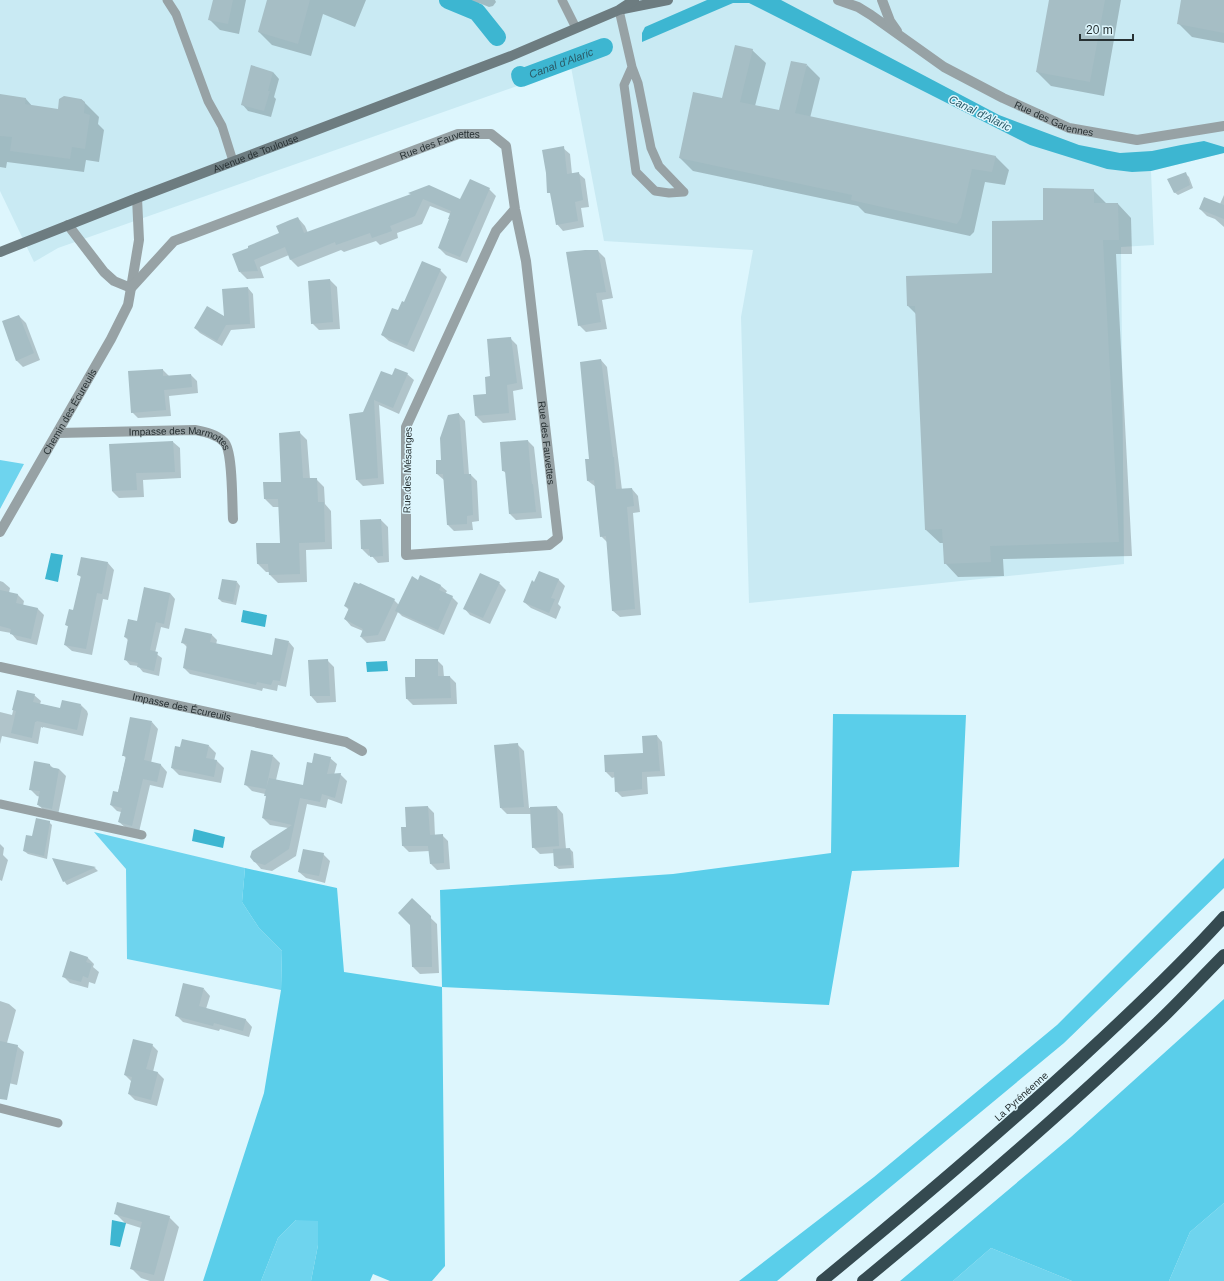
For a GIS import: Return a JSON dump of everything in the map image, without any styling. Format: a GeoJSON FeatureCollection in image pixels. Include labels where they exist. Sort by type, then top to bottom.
{"type":"FeatureCollection","features":[{"type":"Feature","properties":{"kind":"highway","name":"La Pyrénéenne"},"geometry":{"type":"LineString","coordinates":[[822,1281],[928,1194],[1027,1108],[1134,1009],[1224,917]]}},
{"type":"Feature","properties":{"kind":"highway"},"geometry":{"type":"LineString","coordinates":[[863,1281],[947,1212],[1047,1125],[1159,1021],[1224,955]]}},
{"type":"Feature","properties":{"kind":"main road"},"geometry":{"type":"LineString","coordinates":[[619,10],[634,0]]}},
{"type":"Feature","properties":{"kind":"main road"},"geometry":{"type":"LineString","coordinates":[[619,10],[668,0]]}},
{"type":"Feature","properties":{"kind":"main road","name":"Avenue de Toulouse"},"geometry":{"type":"LineString","coordinates":[[0,252],[233,161],[511,56],[619,10]]}},
{"type":"Feature","properties":{"kind":"street","name":"Rue des Garennes"},"geometry":{"type":"LineString","coordinates":[[838,0],[858,7],[944,67],[1003,98],[1069,128],[1137,140],[1224,126]]}},
{"type":"Feature","properties":{"kind":"street","name":"Rue des Garennes"},"geometry":{"type":"LineString","coordinates":[[882,0],[890,21],[902,38]]}},
{"type":"Feature","properties":{"kind":"street","name":"Rue des Fauvettes"},"geometry":{"type":"LineString","coordinates":[[131,288],[174,241],[458,134],[491,134],[506,146],[515,209],[526,262],[558,538]]}},
{"type":"Feature","properties":{"kind":"street","name":"Chemin des Écureuils"},"geometry":{"type":"LineString","coordinates":[[0,532],[58,433],[128,306],[139,240],[137,198]]}},
{"type":"Feature","properties":{"kind":"street","name":"Rue des Mésanges"},"geometry":{"type":"LineString","coordinates":[[515,209],[496,231],[406,428],[406,555],[549,545],[558,538]]}},
{"type":"Feature","properties":{"kind":"street"},"geometry":{"type":"LineString","coordinates":[[68,225],[104,272],[114,281],[131,288]]}},
{"type":"Feature","properties":{"kind":"street","name":"Impasse des Marmottes"},"geometry":{"type":"LineString","coordinates":[[58,433],[195,430],[212,434],[225,443],[229,455],[233,519]]}},
{"type":"Feature","properties":{"kind":"street","name":"Impasse des Écureuils"},"geometry":{"type":"LineString","coordinates":[[0,667],[346,742],[362,751]]}},
{"type":"Feature","properties":{"kind":"lane"},"geometry":{"type":"LineString","coordinates":[[167,0],[176,14],[208,101],[222,126],[233,161]]}},
{"type":"Feature","properties":{"kind":"lane"},"geometry":{"type":"LineString","coordinates":[[562,0],[576,28]]}},
{"type":"Feature","properties":{"kind":"lane"},"geometry":{"type":"LineString","coordinates":[[619,10],[632,67],[638,83],[651,148],[659,166],[684,192],[669,193],[655,191],[636,172],[624,85],[632,67]]}},
{"type":"Feature","properties":{"kind":"lane"},"geometry":{"type":"LineString","coordinates":[[0,804],[142,835]]}},
{"type":"Feature","properties":{"kind":"lane"},"geometry":{"type":"LineString","coordinates":[[0,1108],[58,1123]]}},
{"type":"Feature","properties":{"kind":"shaded area"},"geometry":{"type":"Polygon","coordinates":[[[0,0],[1224,0],[1224,153],[1151,171],[1154,245],[1121,247],[1124,564],[749,603],[741,317],[753,250],[604,241],[571,67],[58,248],[34,262],[0,191],[0,0]]]}},
{"type":"Feature","properties":{"kind":"shaded area"},"geometry":{"type":"Polygon","coordinates":[[[0,460],[24,464],[0,509],[0,460]]]}},
{"type":"Feature","properties":{"kind":"shaded area"},"geometry":{"type":"Polygon","coordinates":[[[833,714],[966,715],[959,867],[852,871],[829,1005],[442,987],[440,890],[673,874],[831,853],[833,714]]]}},
{"type":"Feature","properties":{"kind":"shaded area"},"geometry":{"type":"Polygon","coordinates":[[[94,832],[245,868],[242,902],[259,928],[282,951],[281,990],[127,959],[126,869],[94,832]]]}},
{"type":"Feature","properties":{"kind":"shaded area"},"geometry":{"type":"Polygon","coordinates":[[[1224,858],[1224,888],[1064,1043],[777,1281],[739,1281],[874,1177],[1057,1025],[1224,858]]]}},
{"type":"Feature","properties":{"kind":"shaded area"},"geometry":{"type":"Polygon","coordinates":[[[245,868],[337,888],[344,972],[442,987],[445,1266],[432,1281],[390,1281],[373,1274],[370,1281],[311,1281],[318,1245],[318,1221],[296,1220],[278,1238],[261,1281],[203,1281],[264,1093],[281,990],[282,951],[259,928],[242,902],[245,868]]]}},
{"type":"Feature","properties":{"kind":"shaded area"},"geometry":{"type":"Polygon","coordinates":[[[1224,999],[1224,1203],[1190,1232],[1169,1281],[1072,1281],[991,1248],[953,1281],[900,1281],[1071,1137],[1224,999]]]}},
{"type":"Feature","properties":{"kind":"shaded area"},"geometry":{"type":"Polygon","coordinates":[[[1224,1203],[1224,1281],[1169,1281],[1190,1232],[1224,1203]]]}},
{"type":"Feature","properties":{"kind":"shaded area"},"geometry":{"type":"Polygon","coordinates":[[[296,1220],[318,1220],[318,1245],[311,1281],[261,1281],[278,1238],[296,1220]]]}},
{"type":"Feature","properties":{"kind":"shaded area"},"geometry":{"type":"Polygon","coordinates":[[[991,1248],[1072,1281],[953,1281],[991,1248]]]}},
{"type":"Feature","properties":{"kind":"water"},"geometry":{"type":"Polygon","coordinates":[[[707,0],[781,0],[999,115],[1079,145],[1120,153],[1152,151],[1204,141],[1224,147],[1224,153],[1151,171],[1132,172],[1107,169],[1030,145],[749,3],[733,3],[642,42],[642,33],[645,27],[707,0]]]}},
{"type":"Feature","properties":{"kind":"water"},"geometry":{"type":"Polygon","coordinates":[[[51,553],[63,555],[58,582],[45,579],[51,553]]]}},
{"type":"Feature","properties":{"kind":"water"},"geometry":{"type":"Polygon","coordinates":[[[243,610],[267,615],[265,627],[241,622],[243,610]]]}},
{"type":"Feature","properties":{"kind":"water"},"geometry":{"type":"Polygon","coordinates":[[[387,661],[388,671],[367,672],[366,662],[387,661]]]}},
{"type":"Feature","properties":{"kind":"water"},"geometry":{"type":"Polygon","coordinates":[[[194,829],[225,837],[223,848],[192,841],[194,829]]]}},
{"type":"Feature","properties":{"kind":"water"},"geometry":{"type":"Polygon","coordinates":[[[112,1220],[126,1223],[120,1247],[110,1245],[112,1220]]]}},
{"type":"Feature","properties":{"kind":"building"},"geometry":{"type":"Polygon","coordinates":[[[213,0],[233,0],[228,24],[208,20],[213,0]]]}},
{"type":"Feature","properties":{"kind":"building"},"geometry":{"type":"Polygon","coordinates":[[[267,0],[310,0],[298,44],[258,32],[267,0]]]}},
{"type":"Feature","properties":{"kind":"building"},"geometry":{"type":"Polygon","coordinates":[[[1049,0],[1105,0],[1090,82],[1036,72],[1049,0]]]}},
{"type":"Feature","properties":{"kind":"building"},"geometry":{"type":"Polygon","coordinates":[[[1181,0],[1224,0],[1224,33],[1177,24],[1181,0]]]}},
{"type":"Feature","properties":{"kind":"building"},"geometry":{"type":"Polygon","coordinates":[[[735,45],[753,49],[740,102],[779,110],[791,61],[807,64],[795,113],[996,156],[992,172],[972,169],[961,218],[957,224],[851,200],[852,195],[679,158],[693,92],[722,98],[735,45]]]}},
{"type":"Feature","properties":{"kind":"building"},"geometry":{"type":"Polygon","coordinates":[[[251,65],[273,72],[268,91],[270,91],[264,111],[241,105],[251,65]]]}},
{"type":"Feature","properties":{"kind":"building"},"geometry":{"type":"Polygon","coordinates":[[[0,94],[26,98],[25,104],[58,109],[59,99],[64,96],[81,99],[85,102],[84,113],[90,115],[85,149],[72,147],[70,159],[10,151],[12,137],[0,136],[0,94]]]}},
{"type":"Feature","properties":{"kind":"building"},"geometry":{"type":"Polygon","coordinates":[[[564,146],[567,174],[579,172],[583,200],[575,202],[578,221],[556,225],[550,193],[547,193],[546,173],[542,150],[564,146]]]}},
{"type":"Feature","properties":{"kind":"building"},"geometry":{"type":"Polygon","coordinates":[[[1186,172],[1190,185],[1174,193],[1167,179],[1186,172]]]}},
{"type":"Feature","properties":{"kind":"building"},"geometry":{"type":"Polygon","coordinates":[[[470,179],[490,188],[460,257],[438,248],[451,211],[423,199],[415,216],[390,226],[392,231],[372,238],[370,233],[336,245],[335,242],[290,260],[285,247],[254,260],[258,271],[239,272],[232,254],[279,233],[276,226],[298,217],[304,233],[411,194],[408,193],[429,185],[460,199],[470,179]]]}},
{"type":"Feature","properties":{"kind":"building"},"geometry":{"type":"Polygon","coordinates":[[[1043,188],[1094,189],[1094,203],[1118,203],[1119,240],[1103,240],[1119,542],[990,546],[991,562],[944,564],[942,529],[925,530],[915,306],[907,306],[906,276],[992,273],[992,221],[1043,220],[1043,188]]]}},
{"type":"Feature","properties":{"kind":"building"},"geometry":{"type":"Polygon","coordinates":[[[1204,197],[1224,205],[1224,219],[1199,209],[1204,197]]]}},
{"type":"Feature","properties":{"kind":"building"},"geometry":{"type":"Polygon","coordinates":[[[598,250],[606,292],[596,293],[601,322],[578,326],[566,252],[598,250]]]}},
{"type":"Feature","properties":{"kind":"building"},"geometry":{"type":"Polygon","coordinates":[[[422,261],[441,269],[407,346],[381,335],[392,308],[398,310],[402,301],[404,302],[422,261]]]}},
{"type":"Feature","properties":{"kind":"building"},"geometry":{"type":"Polygon","coordinates":[[[330,279],[333,322],[311,324],[308,281],[330,279]]]}},
{"type":"Feature","properties":{"kind":"building"},"geometry":{"type":"Polygon","coordinates":[[[248,287],[250,324],[226,325],[217,341],[194,328],[207,306],[224,316],[222,289],[248,287]]]}},
{"type":"Feature","properties":{"kind":"building"},"geometry":{"type":"Polygon","coordinates":[[[19,315],[34,353],[16,361],[2,321],[19,315]]]}},
{"type":"Feature","properties":{"kind":"building"},"geometry":{"type":"Polygon","coordinates":[[[511,337],[517,383],[507,385],[509,413],[475,416],[473,395],[486,394],[485,377],[490,376],[487,339],[511,337]]]}},
{"type":"Feature","properties":{"kind":"building"},"geometry":{"type":"Polygon","coordinates":[[[601,359],[614,457],[616,489],[632,488],[634,506],[627,507],[635,609],[612,611],[606,536],[600,537],[594,480],[587,481],[585,459],[589,459],[580,362],[601,359]]]}},
{"type":"Feature","properties":{"kind":"building"},"geometry":{"type":"Polygon","coordinates":[[[395,368],[408,373],[393,408],[374,400],[378,478],[356,480],[349,414],[363,412],[381,371],[392,375],[395,368]]]}},
{"type":"Feature","properties":{"kind":"building"},"geometry":{"type":"Polygon","coordinates":[[[163,369],[163,376],[191,374],[192,387],[164,390],[166,410],[131,413],[128,371],[163,369]]]}},
{"type":"Feature","properties":{"kind":"building"},"geometry":{"type":"Polygon","coordinates":[[[459,413],[464,474],[471,474],[473,515],[467,516],[467,524],[447,525],[443,474],[436,474],[436,460],[441,460],[440,438],[448,415],[459,413]]]}},
{"type":"Feature","properties":{"kind":"building"},"geometry":{"type":"Polygon","coordinates":[[[300,431],[303,478],[317,478],[318,502],[324,502],[325,542],[299,543],[300,574],[269,575],[268,564],[257,564],[256,543],[280,543],[278,499],[264,499],[263,482],[281,482],[279,433],[300,431]]]}},
{"type":"Feature","properties":{"kind":"building"},"geometry":{"type":"Polygon","coordinates":[[[528,440],[536,512],[509,514],[505,471],[502,471],[500,442],[528,440]]]}},
{"type":"Feature","properties":{"kind":"building"},"geometry":{"type":"Polygon","coordinates":[[[173,441],[175,472],[136,473],[137,490],[112,491],[109,444],[173,441]]]}},
{"type":"Feature","properties":{"kind":"building"},"geometry":{"type":"Polygon","coordinates":[[[381,519],[383,556],[370,557],[369,549],[361,549],[360,520],[381,519]]]}},
{"type":"Feature","properties":{"kind":"building"},"geometry":{"type":"Polygon","coordinates":[[[81,557],[108,562],[102,594],[97,593],[86,649],[64,645],[68,626],[65,625],[69,609],[73,610],[81,576],[77,575],[81,557]]]}},
{"type":"Feature","properties":{"kind":"building"},"geometry":{"type":"Polygon","coordinates":[[[539,571],[559,579],[551,598],[555,599],[549,613],[523,602],[532,580],[534,582],[539,571]]]}},
{"type":"Feature","properties":{"kind":"building"},"geometry":{"type":"Polygon","coordinates":[[[480,573],[500,582],[483,618],[463,609],[480,573]]]}},
{"type":"Feature","properties":{"kind":"building"},"geometry":{"type":"Polygon","coordinates":[[[420,575],[441,585],[439,590],[453,596],[438,630],[395,611],[412,576],[418,580],[420,575]]]}},
{"type":"Feature","properties":{"kind":"building"},"geometry":{"type":"Polygon","coordinates":[[[222,579],[237,581],[233,602],[218,599],[222,579]]]}},
{"type":"Feature","properties":{"kind":"building"},"geometry":{"type":"Polygon","coordinates":[[[354,582],[360,583],[395,599],[378,635],[360,637],[363,629],[344,619],[349,608],[344,606],[354,582]]]}},
{"type":"Feature","properties":{"kind":"building"},"geometry":{"type":"Polygon","coordinates":[[[144,587],[170,593],[164,624],[156,622],[150,650],[158,652],[154,671],[137,667],[138,663],[124,660],[128,638],[124,637],[128,619],[137,621],[144,587]]]}},
{"type":"Feature","properties":{"kind":"building"},"geometry":{"type":"Polygon","coordinates":[[[0,590],[18,594],[16,603],[38,608],[31,639],[10,634],[11,629],[0,626],[0,590]]]}},
{"type":"Feature","properties":{"kind":"building"},"geometry":{"type":"Polygon","coordinates":[[[185,628],[212,634],[210,642],[272,655],[275,638],[289,641],[280,681],[273,680],[271,685],[257,682],[256,685],[183,668],[187,644],[181,643],[185,628]]]}},
{"type":"Feature","properties":{"kind":"building"},"geometry":{"type":"Polygon","coordinates":[[[328,659],[330,696],[310,696],[308,660],[328,659]]]}},
{"type":"Feature","properties":{"kind":"building"},"geometry":{"type":"Polygon","coordinates":[[[415,659],[438,659],[438,676],[450,676],[451,698],[406,699],[405,677],[415,677],[415,659]]]}},
{"type":"Feature","properties":{"kind":"building"},"geometry":{"type":"Polygon","coordinates":[[[17,690],[35,694],[33,702],[60,708],[62,700],[81,704],[80,707],[82,707],[77,730],[37,721],[35,722],[32,738],[11,733],[16,711],[12,710],[17,690]]]}},
{"type":"Feature","properties":{"kind":"building"},"geometry":{"type":"Polygon","coordinates":[[[130,717],[152,721],[144,760],[161,764],[157,782],[143,779],[132,826],[118,822],[122,808],[110,805],[113,791],[118,792],[126,756],[122,756],[130,717]]]}},
{"type":"Feature","properties":{"kind":"building"},"geometry":{"type":"Polygon","coordinates":[[[657,735],[660,771],[642,772],[642,789],[615,792],[614,772],[605,772],[604,755],[643,753],[642,736],[657,735]]]}},
{"type":"Feature","properties":{"kind":"building"},"geometry":{"type":"Polygon","coordinates":[[[182,739],[209,745],[206,758],[217,760],[214,777],[171,768],[175,746],[180,747],[182,739]]]}},
{"type":"Feature","properties":{"kind":"building"},"geometry":{"type":"Polygon","coordinates":[[[518,743],[524,807],[500,808],[494,745],[518,743]]]}},
{"type":"Feature","properties":{"kind":"building"},"geometry":{"type":"Polygon","coordinates":[[[251,750],[273,755],[266,789],[244,785],[251,750]]]}},
{"type":"Feature","properties":{"kind":"building"},"geometry":{"type":"Polygon","coordinates":[[[314,753],[331,757],[327,774],[341,773],[335,798],[322,794],[320,802],[300,798],[289,849],[265,865],[254,862],[250,857],[252,851],[292,825],[262,818],[266,796],[264,796],[269,778],[303,785],[307,762],[312,763],[314,753]]]}},
{"type":"Feature","properties":{"kind":"building"},"geometry":{"type":"Polygon","coordinates":[[[34,761],[50,764],[50,767],[59,769],[52,809],[38,806],[40,791],[29,790],[34,761]]]}},
{"type":"Feature","properties":{"kind":"building"},"geometry":{"type":"Polygon","coordinates":[[[428,806],[430,835],[443,834],[444,863],[430,864],[428,846],[402,846],[401,827],[406,827],[405,807],[428,806]]]}},
{"type":"Feature","properties":{"kind":"building"},"geometry":{"type":"Polygon","coordinates":[[[557,806],[559,846],[532,848],[530,807],[557,806]]]}},
{"type":"Feature","properties":{"kind":"building"},"geometry":{"type":"Polygon","coordinates":[[[36,818],[50,821],[44,856],[23,851],[26,835],[32,836],[36,818]]]}},
{"type":"Feature","properties":{"kind":"building"},"geometry":{"type":"Polygon","coordinates":[[[570,848],[572,865],[554,866],[553,849],[570,848]]]}},
{"type":"Feature","properties":{"kind":"building"},"geometry":{"type":"Polygon","coordinates":[[[303,849],[324,853],[319,876],[298,872],[303,849]]]}},
{"type":"Feature","properties":{"kind":"building"},"geometry":{"type":"Polygon","coordinates":[[[52,858],[96,867],[63,882],[52,858]]]}},
{"type":"Feature","properties":{"kind":"building"},"geometry":{"type":"Polygon","coordinates":[[[412,898],[431,916],[432,967],[412,967],[410,925],[398,913],[412,898]]]}},
{"type":"Feature","properties":{"kind":"building"},"geometry":{"type":"Polygon","coordinates":[[[70,951],[88,957],[86,962],[92,964],[88,978],[83,976],[81,982],[62,977],[70,951]]]}},
{"type":"Feature","properties":{"kind":"building"},"geometry":{"type":"Polygon","coordinates":[[[183,983],[204,988],[199,1006],[246,1019],[243,1031],[214,1023],[213,1026],[175,1016],[183,983]]]}},
{"type":"Feature","properties":{"kind":"building"},"geometry":{"type":"Polygon","coordinates":[[[133,1039],[153,1044],[146,1069],[158,1072],[151,1100],[128,1094],[132,1077],[124,1075],[133,1039]]]}},
{"type":"Feature","properties":{"kind":"building"},"geometry":{"type":"Polygon","coordinates":[[[0,1041],[18,1045],[7,1100],[0,1099],[0,1041]]]}},
{"type":"Feature","properties":{"kind":"building"},"geometry":{"type":"Polygon","coordinates":[[[117,1202],[170,1216],[154,1275],[130,1269],[142,1222],[114,1214],[117,1202]]]}},
{"type":"Feature","properties":{"kind":"waterway","name":"Canal d'Alaric"},"geometry":{"type":"LineString","coordinates":[[448,0],[477,12],[497,37]]}},
{"type":"Feature","properties":{"kind":"waterway","name":"Canal d'Alaric"},"geometry":{"type":"LineString","coordinates":[[520,75],[521,78],[604,47]]}}]}
